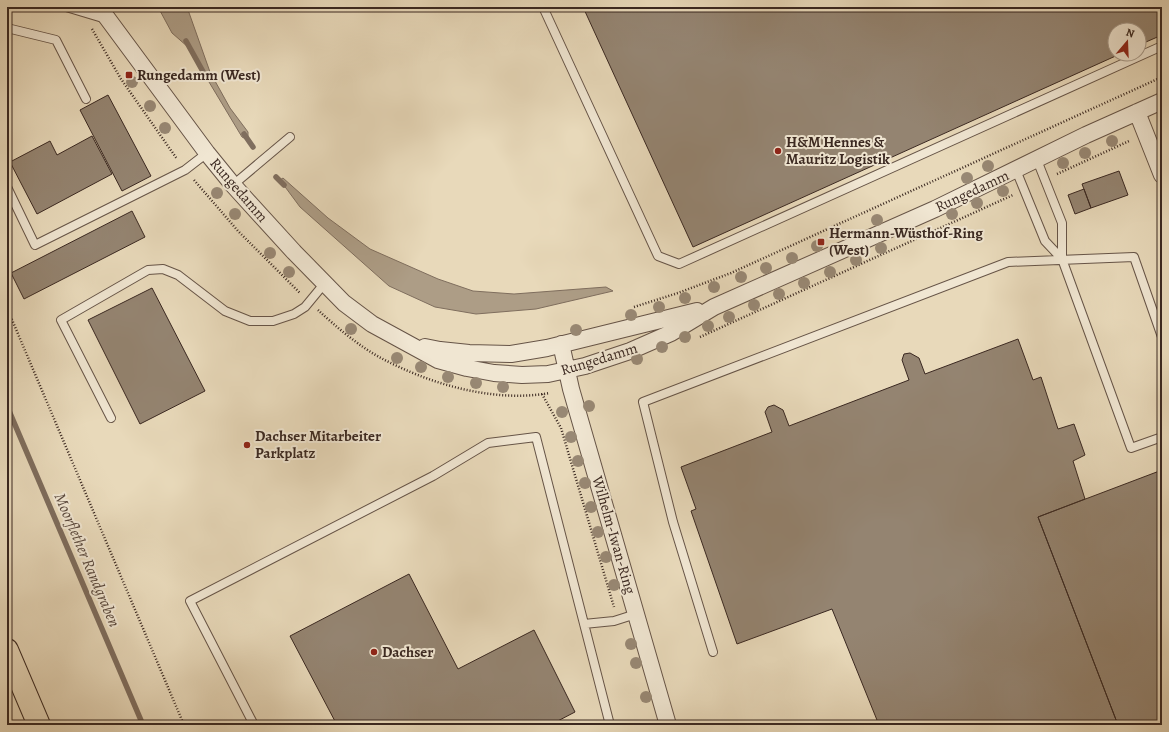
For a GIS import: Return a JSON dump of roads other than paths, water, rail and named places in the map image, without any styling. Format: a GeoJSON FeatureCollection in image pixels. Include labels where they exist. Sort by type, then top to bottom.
{"type":"FeatureCollection","features":[{"type":"Feature","properties":{"kind":"highway"},"geometry":{"type":"LineString","coordinates":[[7,650],[39,725]]}},
{"type":"Feature","properties":{"kind":"street","name":"Rungedamm"},"geometry":{"type":"LineString","coordinates":[[104,13],[207,153],[233,185],[324,284],[372,324],[438,360],[467,368],[494,373],[548,374],[567,371],[608,359],[644,345],[670,333],[714,307],[880,234],[1037,160],[1086,135],[1162,101]]}},
{"type":"Feature","properties":{"kind":"street"},"geometry":{"type":"LineString","coordinates":[[1138,112],[1162,175]]}},
{"type":"Feature","properties":{"kind":"street","name":"Rungedamm"},"geometry":{"type":"LineString","coordinates":[[408,343],[440,350],[476,354],[511,354],[561,344],[714,307]]}},
{"type":"Feature","properties":{"kind":"street","name":"Wilhelm-Iwan-Ring"},"geometry":{"type":"LineString","coordinates":[[561,344],[572,389],[668,725]]}},
{"type":"Feature","properties":{"kind":"lane"},"geometry":{"type":"LineString","coordinates":[[66,7],[81,12],[104,13]]}},
{"type":"Feature","properties":{"kind":"lane"},"geometry":{"type":"LineString","coordinates":[[543,7],[658,256],[679,264],[1162,46]]}},
{"type":"Feature","properties":{"kind":"lane"},"geometry":{"type":"LineString","coordinates":[[7,28],[56,40],[86,99]]}},
{"type":"Feature","properties":{"kind":"lane"},"geometry":{"type":"LineString","coordinates":[[233,185],[290,136]]}},
{"type":"Feature","properties":{"kind":"lane"},"geometry":{"type":"LineString","coordinates":[[7,187],[36,245],[185,170],[207,153]]}},
{"type":"Feature","properties":{"kind":"lane"},"geometry":{"type":"LineString","coordinates":[[1037,160],[1062,223],[1062,259],[1131,448],[1162,437]]}},
{"type":"Feature","properties":{"kind":"lane"},"geometry":{"type":"LineString","coordinates":[[1016,170],[1045,241],[1062,259]]}},
{"type":"Feature","properties":{"kind":"lane"},"geometry":{"type":"LineString","coordinates":[[713,652],[673,522],[642,402],[1008,262],[1134,257],[1162,337]]}},
{"type":"Feature","properties":{"kind":"lane"},"geometry":{"type":"LineString","coordinates":[[111,418],[61,320],[148,270],[163,269],[178,275],[226,311],[250,321],[273,321],[294,314],[306,307],[324,284]]}},
{"type":"Feature","properties":{"kind":"lane"},"geometry":{"type":"LineString","coordinates":[[254,725],[190,601],[433,476],[488,443],[536,437],[610,725]]}},
{"type":"Feature","properties":{"kind":"lane"},"geometry":{"type":"LineString","coordinates":[[584,624],[618,620],[636,614]]}},
{"type":"Feature","properties":{"kind":"waterway"},"geometry":{"type":"LineString","coordinates":[[186,41],[206,77]]}},
{"type":"Feature","properties":{"kind":"waterway"},"geometry":{"type":"LineString","coordinates":[[244,134],[253,147]]}},
{"type":"Feature","properties":{"kind":"waterway"},"geometry":{"type":"LineString","coordinates":[[276,177],[284,185]]}},
{"type":"Feature","properties":{"kind":"waterway","name":"Moorflether Randgraben"},"geometry":{"type":"LineString","coordinates":[[7,406],[143,725]]}},
{"type":"Feature","properties":{"kind":"place","name":"Rungedamm (West)"},"geometry":{"type":"Point","coordinates":[129,75]}},
{"type":"Feature","properties":{"kind":"place","name":"H&M Hennes & Mauritz Logistik"},"geometry":{"type":"Point","coordinates":[778,151]}},
{"type":"Feature","properties":{"kind":"place","name":"Hermann-Wüsthof-Ring (West)"},"geometry":{"type":"Point","coordinates":[821,242]}},
{"type":"Feature","properties":{"kind":"place","name":"Dachser Mitarbeiter Parkplatz"},"geometry":{"type":"Point","coordinates":[247,445]}},
{"type":"Feature","properties":{"kind":"place","name":"Dachser"},"geometry":{"type":"Point","coordinates":[374,652]}}]}
